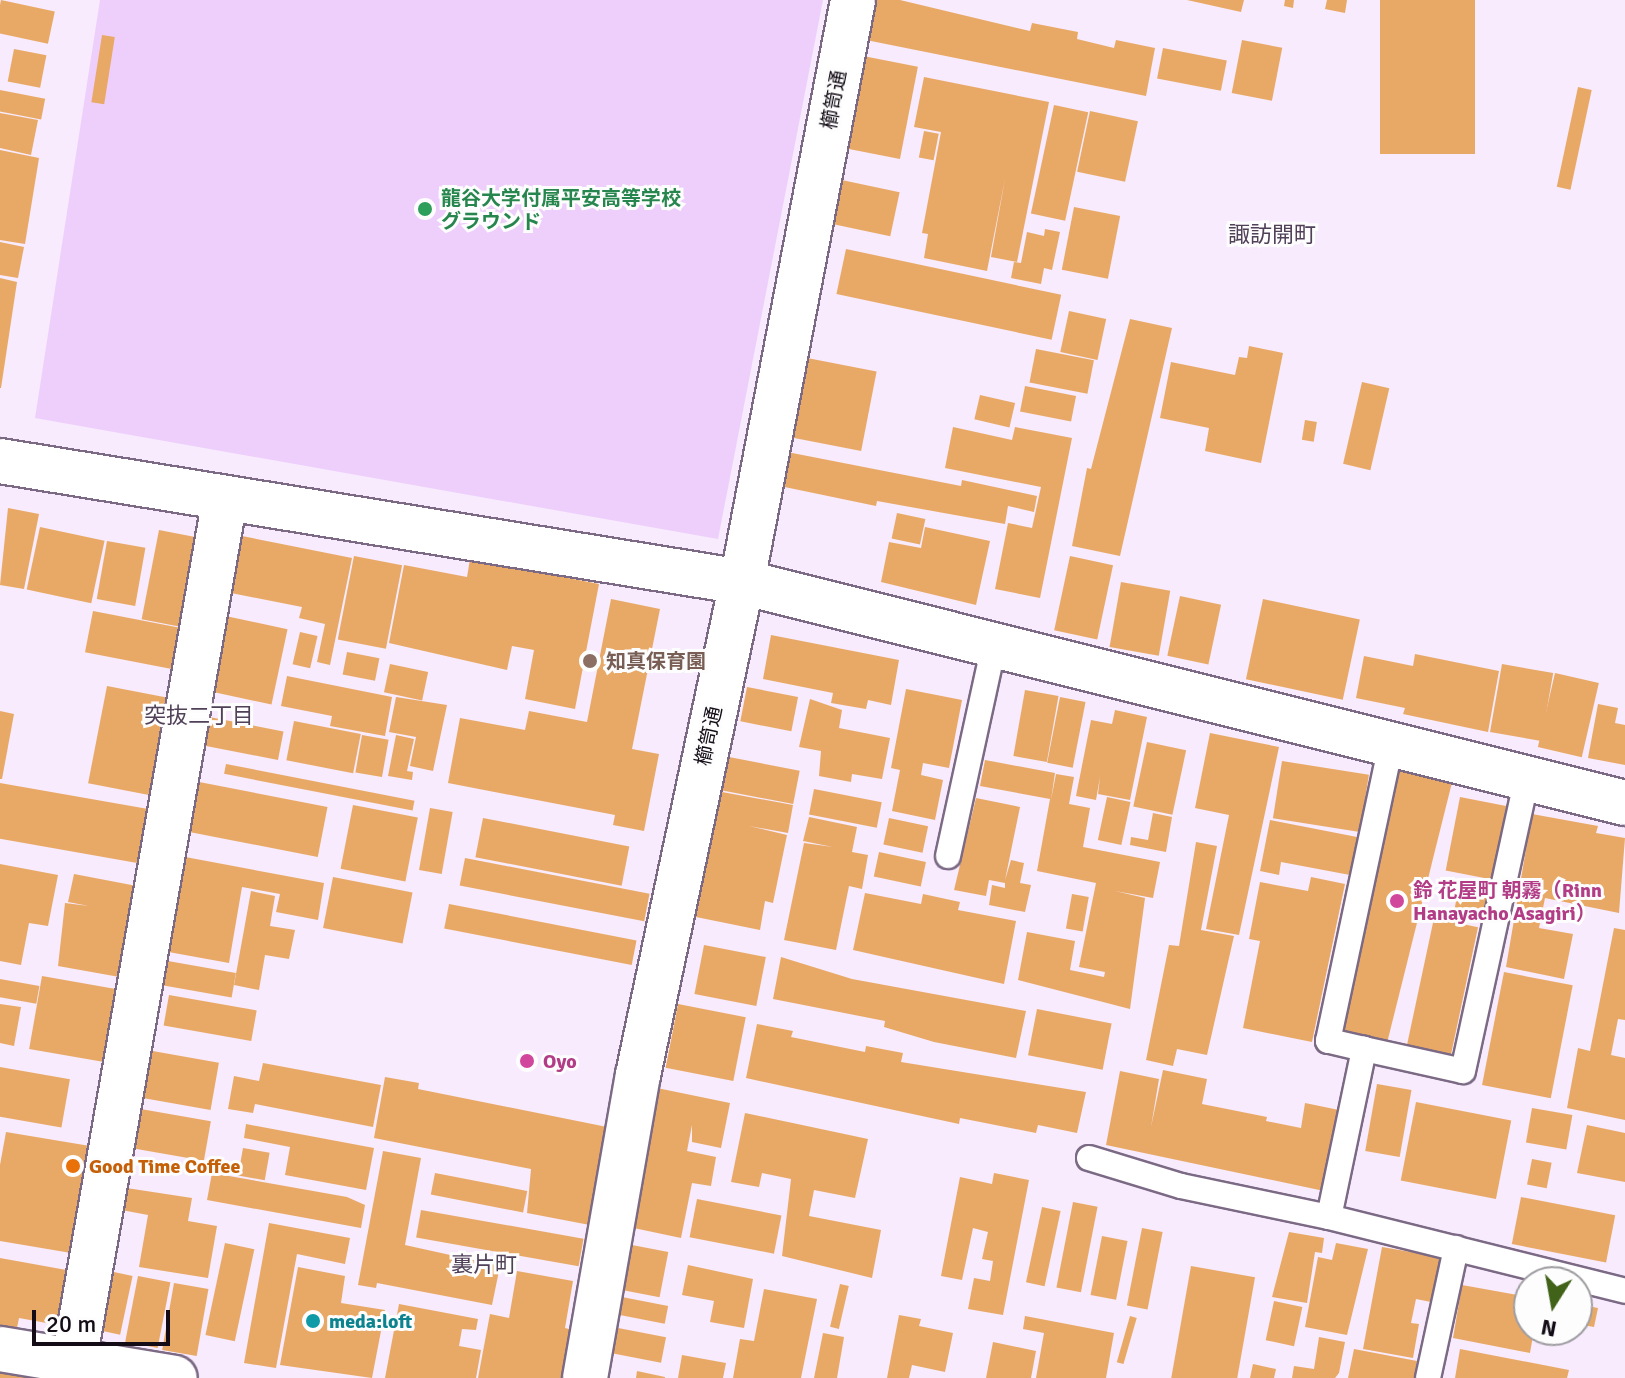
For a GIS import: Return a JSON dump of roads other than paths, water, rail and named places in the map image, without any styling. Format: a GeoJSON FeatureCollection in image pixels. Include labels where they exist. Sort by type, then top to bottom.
{"type":"FeatureCollection","features":[{"type":"Feature","properties":{"kind":"street","name":"櫛笥通"},"geometry":{"type":"LineString","coordinates":[[585,1378],[638,1075],[742,582],[853,0]]}},
{"type":"Feature","properties":{"kind":"street"},"geometry":{"type":"LineString","coordinates":[[0,461],[742,582],[1625,803]]}},
{"type":"Feature","properties":{"kind":"street"},"geometry":{"type":"LineString","coordinates":[[72,1370],[225,498]]}},
{"type":"Feature","properties":{"kind":"street"},"geometry":{"type":"LineString","coordinates":[[0,1349],[72,1370],[175,1378]]}},
{"type":"Feature","properties":{"kind":"lane"},"geometry":{"type":"LineString","coordinates":[[948,856],[994,645]]}},
{"type":"Feature","properties":{"kind":"lane"},"geometry":{"type":"LineString","coordinates":[[1391,744],[1328,1041],[1463,1071],[1527,778]]}},
{"type":"Feature","properties":{"kind":"lane"},"geometry":{"type":"LineString","coordinates":[[1329,1217],[1364,1049]]}},
{"type":"Feature","properties":{"kind":"lane"},"geometry":{"type":"LineString","coordinates":[[1089,1158],[1181,1186],[1329,1217],[1625,1291]]}},
{"type":"Feature","properties":{"kind":"lane"},"geometry":{"type":"LineString","coordinates":[[1428,1378],[1456,1248]]}},
{"type":"Feature","properties":{"kind":"place","name":"龍谷大学付属平安高等学校 グラウンド"},"geometry":{"type":"Point","coordinates":[425,209]}},
{"type":"Feature","properties":{"kind":"place","name":"知真保育園"},"geometry":{"type":"Point","coordinates":[590,661]}},
{"type":"Feature","properties":{"kind":"place","name":"鈴 花屋町 朝霧（Rinn Hanayacho Asagiri）"},"geometry":{"type":"Point","coordinates":[1397,901]}},
{"type":"Feature","properties":{"kind":"place","name":"Oyo"},"geometry":{"type":"Point","coordinates":[527,1061]}},
{"type":"Feature","properties":{"kind":"place","name":"Good Time Coffee"},"geometry":{"type":"Point","coordinates":[73,1166]}},
{"type":"Feature","properties":{"kind":"place","name":"meda:loft"},"geometry":{"type":"Point","coordinates":[313,1321]}},
{"type":"Feature","properties":{"kind":"district","name":"諏訪開町"},"geometry":{"type":"Point","coordinates":[1272,235]}},
{"type":"Feature","properties":{"kind":"district","name":"突抜二丁目"},"geometry":{"type":"Point","coordinates":[199,716]}},
{"type":"Feature","properties":{"kind":"district","name":"裏片町"},"geometry":{"type":"Point","coordinates":[484,1265]}}]}
